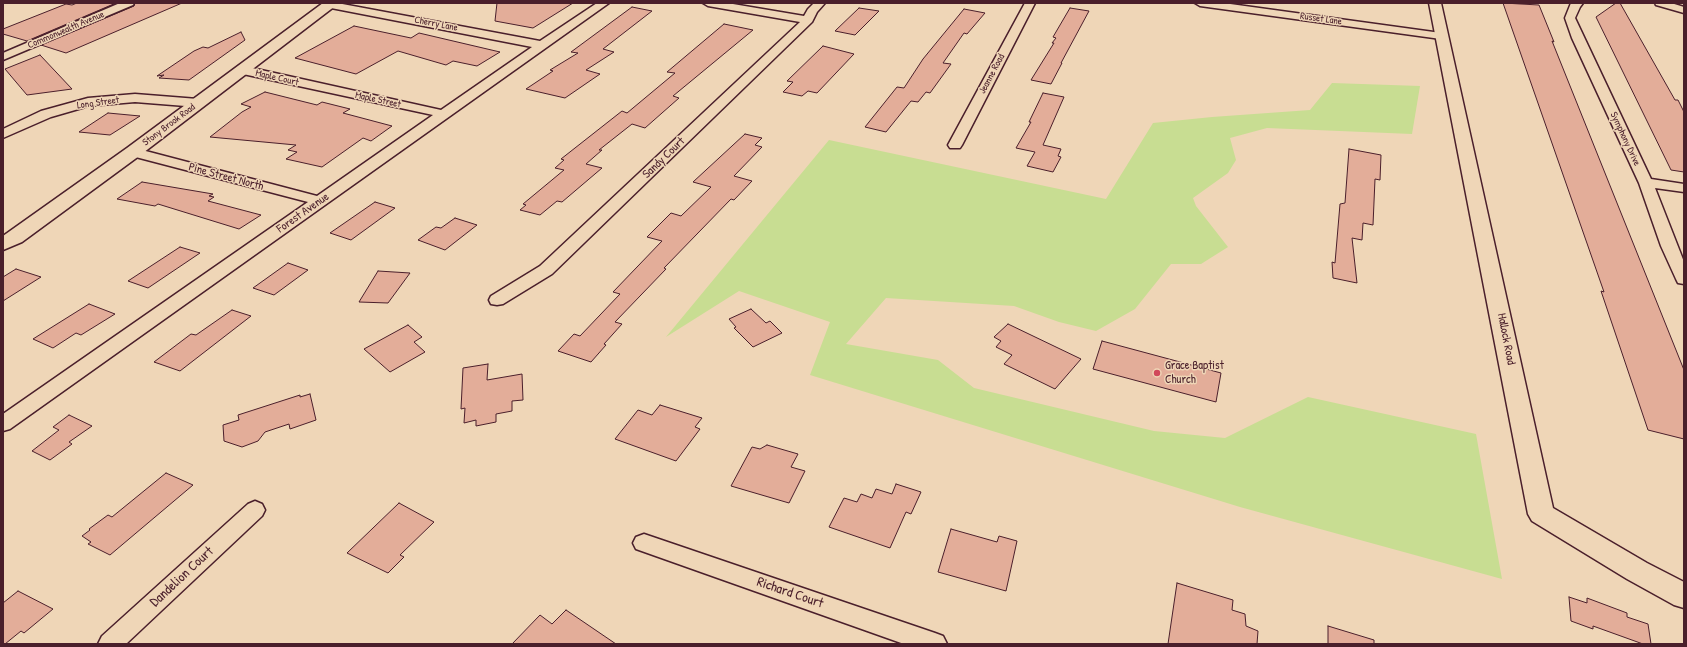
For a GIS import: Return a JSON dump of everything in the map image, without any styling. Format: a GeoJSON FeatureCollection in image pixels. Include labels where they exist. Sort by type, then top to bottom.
{"type":"FeatureCollection","features":[{"type":"Feature","properties":{"kind":"main road","name":"Stony Brook Road"},"geometry":{"type":"LineString","coordinates":[[3,244],[15,238],[133,152],[332,4]]}},
{"type":"Feature","properties":{"kind":"street","name":"Commonwealth Avenue"},"geometry":{"type":"LineString","coordinates":[[3,57],[129,3]]}},
{"type":"Feature","properties":{"kind":"street","name":"Forest Avenue"},"geometry":{"type":"LineString","coordinates":[[3,424],[319,201],[604,3]]}},
{"type":"Feature","properties":{"kind":"street"},"geometry":{"type":"LineString","coordinates":[[708,3],[808,20]]}},
{"type":"Feature","properties":{"kind":"street","name":"Sandy Court"},"geometry":{"type":"LineString","coordinates":[[496,300],[546,270],[808,20],[812,11],[820,3]]}},
{"type":"Feature","properties":{"kind":"street","name":"Jeanne Road"},"geometry":{"type":"LineString","coordinates":[[955,145],[1030,3]]}},
{"type":"Feature","properties":{"kind":"street","name":"Russet Lane"},"geometry":{"type":"LineString","coordinates":[[1200,3],[1441,36]]}},
{"type":"Feature","properties":{"kind":"street","name":"Hallock Road"},"geometry":{"type":"LineString","coordinates":[[1435,3],[1504,326],[1541,514],[1684,596]]}},
{"type":"Feature","properties":{"kind":"street","name":"Symphony Drive"},"geometry":{"type":"LineString","coordinates":[[1578,3],[1575,5],[1570,18],[1646,183],[1669,246],[1684,279]]}},
{"type":"Feature","properties":{"kind":"street"},"geometry":{"type":"LineString","coordinates":[[1660,3],[1684,10]]}},
{"type":"Feature","properties":{"kind":"street","name":"Cherry Lane"},"geometry":{"type":"LineString","coordinates":[[332,4],[542,45]]}},
{"type":"Feature","properties":{"kind":"street","name":"Maple Court"},"geometry":{"type":"LineString","coordinates":[[243,70],[312,86]]}},
{"type":"Feature","properties":{"kind":"street","name":"Maple Street"},"geometry":{"type":"LineString","coordinates":[[312,86],[444,114]]}},
{"type":"Feature","properties":{"kind":"street","name":"Long Street"},"geometry":{"type":"LineString","coordinates":[[3,134],[40,116],[88,102],[135,98],[198,103]]}},
{"type":"Feature","properties":{"kind":"street","name":"Pine Street North"},"geometry":{"type":"LineString","coordinates":[[133,152],[319,201]]}},
{"type":"Feature","properties":{"kind":"street"},"geometry":{"type":"LineString","coordinates":[[1646,183],[1684,188]]}},
{"type":"Feature","properties":{"kind":"street","name":"Dandelion Court"},"geometry":{"type":"LineString","coordinates":[[110,644],[255,510]]}},
{"type":"Feature","properties":{"kind":"street","name":"Richard Court"},"geometry":{"type":"LineString","coordinates":[[644,543],[935,644]]}},
{"type":"Feature","properties":{"kind":"green space"},"geometry":{"type":"Polygon","coordinates":[[[1332,83],[1420,86],[1412,134],[1267,128],[1230,138],[1236,160],[1228,173],[1193,198],[1196,206],[1228,247],[1201,264],[1171,264],[1135,309],[1096,331],[1059,322],[1014,306],[886,298],[846,344],[938,360],[974,388],[1154,431],[1225,438],[1308,397],[1476,434],[1502,579],[1240,507],[810,375],[830,322],[739,291],[666,337],[829,140],[1106,199],[1153,123],[1310,110],[1332,83]]]}},
{"type":"Feature","properties":{"kind":"building"},"geometry":{"type":"Polygon","coordinates":[[[77,3],[116,3],[27,41],[3,34],[3,29],[66,4],[72,5],[77,3]]]}},
{"type":"Feature","properties":{"kind":"building"},"geometry":{"type":"Polygon","coordinates":[[[135,3],[182,3],[66,53],[41,45],[134,6],[135,3]]]}},
{"type":"Feature","properties":{"kind":"building"},"geometry":{"type":"Polygon","coordinates":[[[497,3],[573,3],[533,28],[495,21],[497,3]]]}},
{"type":"Feature","properties":{"kind":"building"},"geometry":{"type":"Polygon","coordinates":[[[1503,3],[1539,5],[1554,42],[1552,41],[1684,370],[1684,439],[1648,430],[1601,291],[1604,292],[1503,3]]]}},
{"type":"Feature","properties":{"kind":"building"},"geometry":{"type":"Polygon","coordinates":[[[1616,3],[1620,3],[1675,100],[1678,100],[1684,112],[1684,172],[1671,170],[1596,17],[1616,3]]]}},
{"type":"Feature","properties":{"kind":"building"},"geometry":{"type":"Polygon","coordinates":[[[632,7],[652,11],[603,49],[614,52],[586,70],[600,74],[565,98],[526,89],[553,71],[550,70],[578,53],[571,52],[632,7]]]}},
{"type":"Feature","properties":{"kind":"building"},"geometry":{"type":"Polygon","coordinates":[[[859,8],[879,11],[855,35],[835,31],[859,8]]]}},
{"type":"Feature","properties":{"kind":"building"},"geometry":{"type":"Polygon","coordinates":[[[1070,8],[1089,11],[1051,84],[1031,80],[1054,43],[1052,43],[1056,38],[1053,37],[1070,8]]]}},
{"type":"Feature","properties":{"kind":"building"},"geometry":{"type":"Polygon","coordinates":[[[964,9],[985,13],[967,34],[964,33],[943,63],[951,64],[930,93],[926,92],[918,102],[911,101],[886,132],[865,127],[897,87],[904,88],[923,59],[964,9]]]}},
{"type":"Feature","properties":{"kind":"building"},"geometry":{"type":"Polygon","coordinates":[[[724,24],[753,30],[673,96],[679,98],[645,128],[632,124],[599,150],[602,150],[586,164],[602,168],[562,202],[557,201],[540,215],[520,210],[526,205],[523,204],[564,170],[555,168],[564,160],[561,159],[622,111],[627,113],[675,73],[667,72],[724,24]]]}},
{"type":"Feature","properties":{"kind":"building"},"geometry":{"type":"Polygon","coordinates":[[[354,26],[411,38],[419,33],[500,52],[477,66],[453,61],[446,65],[398,51],[356,74],[295,58],[354,26]]]}},
{"type":"Feature","properties":{"kind":"building"},"geometry":{"type":"Polygon","coordinates":[[[241,32],[245,40],[189,80],[159,78],[164,75],[157,76],[194,51],[203,47],[208,48],[241,32]]]}},
{"type":"Feature","properties":{"kind":"building"},"geometry":{"type":"Polygon","coordinates":[[[823,46],[854,54],[817,93],[808,91],[802,96],[783,92],[793,82],[787,81],[823,46]]]}},
{"type":"Feature","properties":{"kind":"building"},"geometry":{"type":"Polygon","coordinates":[[[40,55],[72,89],[27,95],[5,69],[40,55]]]}},
{"type":"Feature","properties":{"kind":"building"},"geometry":{"type":"Polygon","coordinates":[[[265,92],[317,105],[322,102],[350,109],[343,113],[392,126],[371,141],[363,138],[322,167],[286,159],[297,152],[288,150],[296,145],[210,137],[242,112],[251,107],[241,104],[265,92]]]}},
{"type":"Feature","properties":{"kind":"building"},"geometry":{"type":"Polygon","coordinates":[[[1043,93],[1064,97],[1043,145],[1061,149],[1058,156],[1061,157],[1053,172],[1027,166],[1035,152],[1016,148],[1031,122],[1029,122],[1043,93]]]}},
{"type":"Feature","properties":{"kind":"building"},"geometry":{"type":"Polygon","coordinates":[[[108,113],[140,116],[110,135],[79,132],[108,113]]]}},
{"type":"Feature","properties":{"kind":"building"},"geometry":{"type":"Polygon","coordinates":[[[745,134],[762,138],[755,145],[762,147],[734,176],[752,181],[734,200],[731,199],[664,268],[666,269],[615,322],[622,324],[604,344],[606,345],[591,362],[558,351],[574,334],[580,336],[620,294],[613,292],[662,241],[647,237],[671,213],[681,216],[711,187],[693,182],[745,134]]]}},
{"type":"Feature","properties":{"kind":"building"},"geometry":{"type":"Polygon","coordinates":[[[1349,149],[1381,155],[1380,180],[1375,179],[1373,225],[1363,223],[1362,240],[1352,238],[1357,283],[1333,278],[1332,262],[1335,263],[1340,204],[1345,203],[1349,149]]]}},
{"type":"Feature","properties":{"kind":"building"},"geometry":{"type":"Polygon","coordinates":[[[142,182],[213,194],[209,196],[214,197],[208,201],[261,215],[239,229],[158,204],[155,206],[117,199],[142,182]]]}},
{"type":"Feature","properties":{"kind":"building"},"geometry":{"type":"Polygon","coordinates":[[[375,202],[395,208],[351,240],[330,233],[375,202]]]}},
{"type":"Feature","properties":{"kind":"building"},"geometry":{"type":"Polygon","coordinates":[[[455,218],[477,225],[445,250],[418,240],[436,227],[441,228],[455,218]]]}},
{"type":"Feature","properties":{"kind":"building"},"geometry":{"type":"Polygon","coordinates":[[[180,247],[200,253],[148,288],[128,281],[180,247]]]}},
{"type":"Feature","properties":{"kind":"building"},"geometry":{"type":"Polygon","coordinates":[[[288,263],[308,270],[274,295],[253,288],[288,263]]]}},
{"type":"Feature","properties":{"kind":"building"},"geometry":{"type":"Polygon","coordinates":[[[16,269],[41,277],[3,301],[3,277],[16,269]]]}},
{"type":"Feature","properties":{"kind":"building"},"geometry":{"type":"Polygon","coordinates":[[[378,271],[410,273],[388,303],[359,302],[378,271]]]}},
{"type":"Feature","properties":{"kind":"building"},"geometry":{"type":"Polygon","coordinates":[[[89,304],[115,314],[81,335],[76,333],[53,348],[33,339],[89,304]]]}},
{"type":"Feature","properties":{"kind":"building"},"geometry":{"type":"Polygon","coordinates":[[[751,309],[766,323],[770,321],[782,333],[753,347],[734,328],[736,327],[729,319],[751,309]]]}},
{"type":"Feature","properties":{"kind":"building"},"geometry":{"type":"Polygon","coordinates":[[[232,310],[251,316],[180,371],[154,362],[191,334],[196,335],[232,310]]]}},
{"type":"Feature","properties":{"kind":"building"},"geometry":{"type":"Polygon","coordinates":[[[1008,324],[1081,359],[1055,389],[1004,364],[1012,355],[996,347],[1001,341],[994,337],[1008,324]]]}},
{"type":"Feature","properties":{"kind":"building"},"geometry":{"type":"Polygon","coordinates":[[[408,325],[422,337],[414,342],[425,352],[390,372],[364,349],[408,325]]]}},
{"type":"Feature","properties":{"kind":"building"},"geometry":{"type":"Polygon","coordinates":[[[1102,341],[1221,373],[1216,402],[1093,369],[1102,341]]]}},
{"type":"Feature","properties":{"kind":"building"},"geometry":{"type":"Polygon","coordinates":[[[488,364],[487,380],[522,374],[523,400],[512,401],[512,411],[496,414],[496,422],[476,426],[476,420],[464,423],[465,408],[461,409],[463,368],[488,364]]]}},
{"type":"Feature","properties":{"kind":"building"},"geometry":{"type":"Polygon","coordinates":[[[310,394],[316,420],[290,429],[289,424],[265,432],[258,441],[242,447],[224,441],[223,425],[239,420],[238,415],[300,395],[300,397],[310,394]]]}},
{"type":"Feature","properties":{"kind":"building"},"geometry":{"type":"Polygon","coordinates":[[[660,405],[702,418],[695,427],[700,429],[676,461],[615,439],[638,410],[652,415],[660,405]]]}},
{"type":"Feature","properties":{"kind":"building"},"geometry":{"type":"Polygon","coordinates":[[[69,415],[92,426],[69,442],[72,444],[50,460],[32,451],[59,430],[53,427],[69,415]]]}},
{"type":"Feature","properties":{"kind":"building"},"geometry":{"type":"Polygon","coordinates":[[[767,445],[798,454],[791,467],[805,471],[789,503],[731,486],[752,447],[760,449],[767,445]]]}},
{"type":"Feature","properties":{"kind":"building"},"geometry":{"type":"Polygon","coordinates":[[[166,473],[193,485],[110,555],[88,544],[91,542],[82,536],[90,530],[89,529],[108,515],[112,517],[166,473]]]}},
{"type":"Feature","properties":{"kind":"building"},"geometry":{"type":"Polygon","coordinates":[[[896,484],[921,492],[911,514],[906,512],[890,548],[829,527],[844,498],[857,502],[861,494],[872,498],[876,489],[892,494],[896,484]]]}},
{"type":"Feature","properties":{"kind":"building"},"geometry":{"type":"Polygon","coordinates":[[[399,503],[434,522],[400,555],[404,557],[388,573],[347,553],[399,503]]]}},
{"type":"Feature","properties":{"kind":"building"},"geometry":{"type":"Polygon","coordinates":[[[951,529],[997,542],[999,536],[1017,541],[1006,591],[938,572],[951,529]]]}},
{"type":"Feature","properties":{"kind":"building"},"geometry":{"type":"Polygon","coordinates":[[[1177,583],[1233,600],[1232,610],[1245,614],[1246,626],[1258,631],[1257,644],[1168,644],[1177,583]]]}},
{"type":"Feature","properties":{"kind":"building"},"geometry":{"type":"Polygon","coordinates":[[[18,591],[53,609],[24,633],[21,631],[3,644],[3,603],[18,591]]]}},
{"type":"Feature","properties":{"kind":"building"},"geometry":{"type":"Polygon","coordinates":[[[1569,597],[1587,603],[1587,598],[1627,613],[1627,617],[1648,624],[1651,644],[1643,644],[1593,626],[1593,629],[1571,621],[1569,597]]]}},
{"type":"Feature","properties":{"kind":"building"},"geometry":{"type":"Polygon","coordinates":[[[566,610],[616,644],[512,644],[540,615],[552,624],[566,610]]]}},
{"type":"Feature","properties":{"kind":"building"},"geometry":{"type":"Polygon","coordinates":[[[1328,626],[1374,640],[1374,644],[1328,644],[1328,626]]]}},
{"type":"Feature","properties":{"kind":"place","name":"Grace Baptist Church"},"geometry":{"type":"Point","coordinates":[1157,373]}}]}
